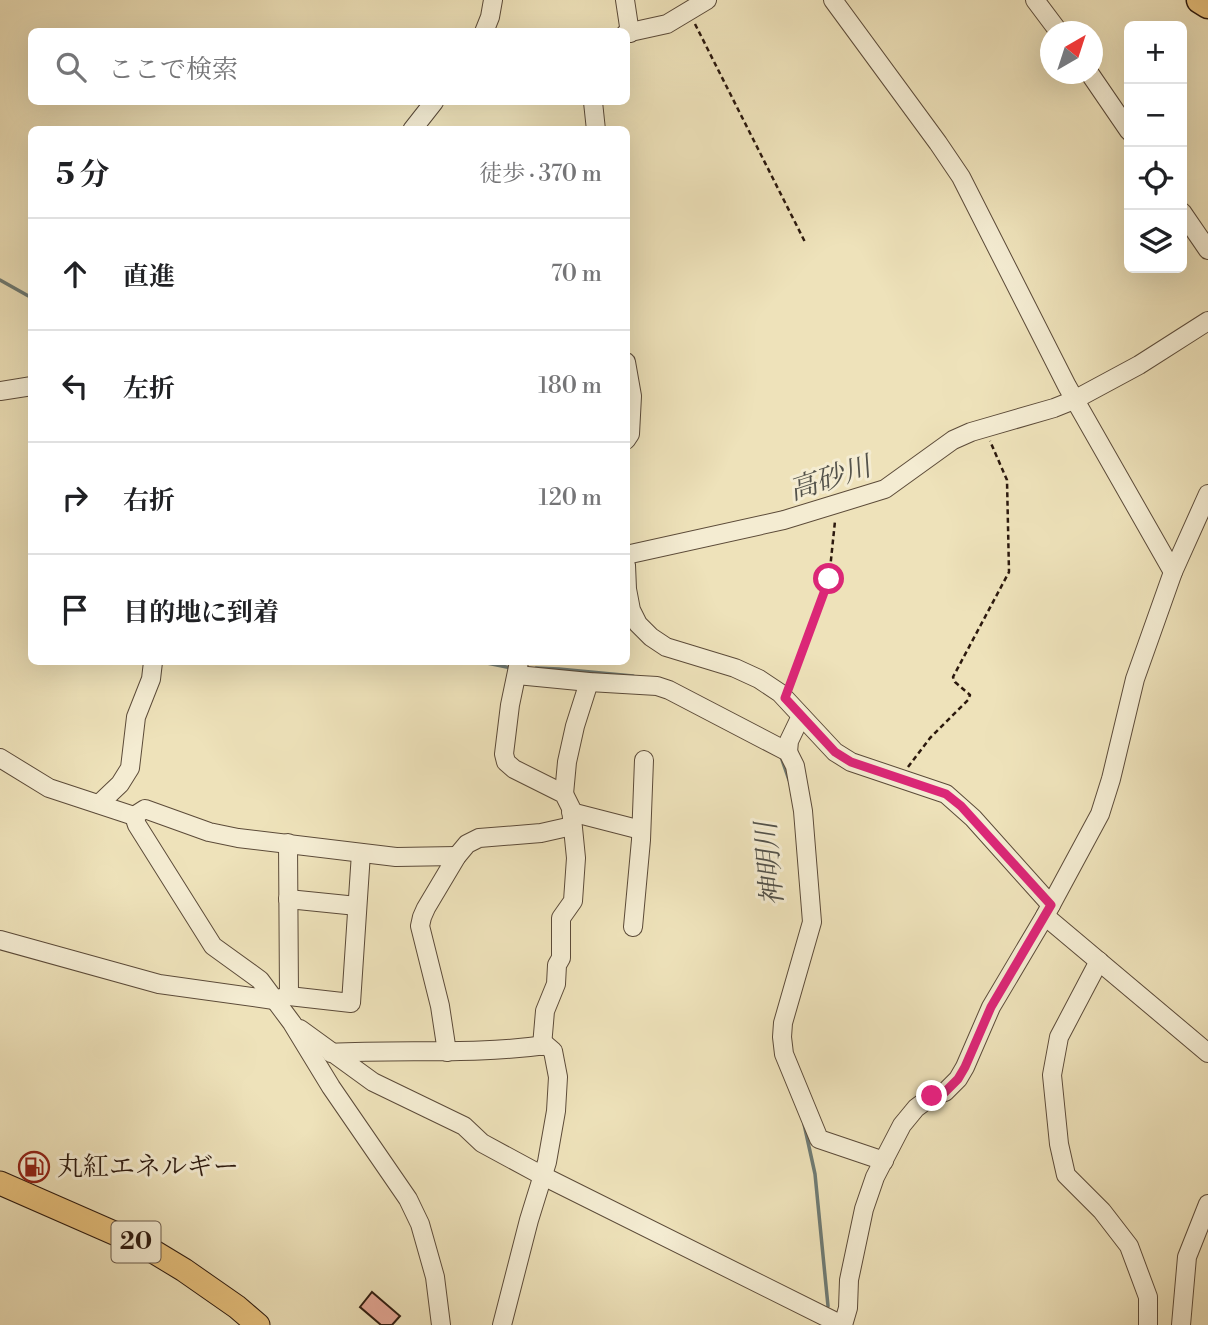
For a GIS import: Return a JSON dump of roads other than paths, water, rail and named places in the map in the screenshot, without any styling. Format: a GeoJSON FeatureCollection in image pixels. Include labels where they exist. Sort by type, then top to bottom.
{"type":"FeatureCollection","features":[{"type":"Feature","properties":{"kind":"highway"},"geometry":{"type":"LineString","coordinates":[[1200,0],[1208,5]]}},
{"type":"Feature","properties":{"kind":"main road","name":"20"},"geometry":{"type":"LineString","coordinates":[[0,1183],[146,1247],[184,1270],[258,1325]]}},
{"type":"Feature","properties":{"kind":"street"},"geometry":{"type":"LineString","coordinates":[[486,28],[493,0]]}},
{"type":"Feature","properties":{"kind":"street"},"geometry":{"type":"LineString","coordinates":[[625,0],[628,28]]}},
{"type":"Feature","properties":{"kind":"street"},"geometry":{"type":"LineString","coordinates":[[630,32],[667,23],[707,0]]}},
{"type":"Feature","properties":{"kind":"street"},"geometry":{"type":"LineString","coordinates":[[833,0],[961,177],[1074,400],[1173,572]]}},
{"type":"Feature","properties":{"kind":"street"},"geometry":{"type":"LineString","coordinates":[[1035,0],[1051,21]]}},
{"type":"Feature","properties":{"kind":"street"},"geometry":{"type":"LineString","coordinates":[[1097,84],[1124,124]]}},
{"type":"Feature","properties":{"kind":"street"},"geometry":{"type":"LineString","coordinates":[[415,126],[431,105]]}},
{"type":"Feature","properties":{"kind":"street"},"geometry":{"type":"LineString","coordinates":[[593,105],[596,126]]}},
{"type":"Feature","properties":{"kind":"street"},"geometry":{"type":"LineString","coordinates":[[1187,219],[1208,250]]}},
{"type":"Feature","properties":{"kind":"street"},"geometry":{"type":"LineString","coordinates":[[630,554],[784,520],[885,489],[953,440],[1074,400],[1139,365],[1208,321]]}},
{"type":"Feature","properties":{"kind":"street"},"geometry":{"type":"LineString","coordinates":[[630,385],[630,421]]}},
{"type":"Feature","properties":{"kind":"street"},"geometry":{"type":"LineString","coordinates":[[0,391],[28,387]]}},
{"type":"Feature","properties":{"kind":"street"},"geometry":{"type":"LineString","coordinates":[[292,1023],[373,1082],[464,1126],[482,1143],[808,1314],[842,1325],[848,1308],[849,1280],[864,1209],[875,1177],[902,1125],[916,1108],[932,1096],[945,1092],[958,1079],[991,1007],[1048,911],[1100,814],[1135,679],[1173,572],[1208,494]]}},
{"type":"Feature","properties":{"kind":"street"},"geometry":{"type":"LineString","coordinates":[[630,605],[638,624],[666,648],[735,668],[759,679],[785,698],[835,752],[851,762],[946,794],[961,806],[1048,911],[1099,961],[1208,1053]]}},
{"type":"Feature","properties":{"kind":"street"},"geometry":{"type":"LineString","coordinates":[[99,804],[120,784],[130,768],[136,716],[151,679],[153,665]]}},
{"type":"Feature","properties":{"kind":"street"},"geometry":{"type":"LineString","coordinates":[[564,794],[514,769],[506,762],[504,754],[510,705],[518,665],[589,682],[657,686],[788,752]]}},
{"type":"Feature","properties":{"kind":"street"},"geometry":{"type":"LineString","coordinates":[[542,1046],[545,1010],[556,984],[557,965],[561,958],[561,918],[573,901],[576,858],[572,819],[564,794],[567,762],[575,726],[589,682]]}},
{"type":"Feature","properties":{"kind":"street"},"geometry":{"type":"LineString","coordinates":[[801,716],[789,741],[788,752],[795,766],[803,811],[811,922],[783,1023],[784,1054],[819,1139],[884,1161]]}},
{"type":"Feature","properties":{"kind":"street"},"geometry":{"type":"LineString","coordinates":[[0,758],[49,788],[134,816]]}},
{"type":"Feature","properties":{"kind":"street"},"geometry":{"type":"LineString","coordinates":[[633,927],[641,830],[643,760]]}},
{"type":"Feature","properties":{"kind":"street"},"geometry":{"type":"LineString","coordinates":[[134,816],[145,809],[209,832],[238,838],[396,857],[457,856]]}},
{"type":"Feature","properties":{"kind":"street"},"geometry":{"type":"LineString","coordinates":[[134,816],[136,825],[214,946],[281,998],[292,1023],[331,1087],[408,1199],[420,1224],[435,1278],[440,1325]]}},
{"type":"Feature","properties":{"kind":"street"},"geometry":{"type":"LineString","coordinates":[[447,1052],[440,1006],[420,926],[426,908],[467,844],[478,838],[541,833],[572,819],[641,830]]}},
{"type":"Feature","properties":{"kind":"street"},"geometry":{"type":"LineString","coordinates":[[281,998],[288,899],[288,843]]}},
{"type":"Feature","properties":{"kind":"street"},"geometry":{"type":"LineString","coordinates":[[0,940],[159,984],[351,1003],[361,853]]}},
{"type":"Feature","properties":{"kind":"street"},"geometry":{"type":"LineString","coordinates":[[288,899],[357,906]]}},
{"type":"Feature","properties":{"kind":"street"},"geometry":{"type":"LineString","coordinates":[[1099,961],[1059,1037],[1052,1075],[1059,1144],[1066,1175],[1102,1211],[1129,1246],[1148,1297],[1148,1325]]}},
{"type":"Feature","properties":{"kind":"street"},"geometry":{"type":"LineString","coordinates":[[331,1052],[506,1051],[546,1045],[554,1051],[558,1077],[556,1111],[547,1162],[502,1325]]}},
{"type":"Feature","properties":{"kind":"street"},"geometry":{"type":"LineString","coordinates":[[1181,1325],[1187,1257],[1208,1204]]}},
{"type":"Feature","properties":{"kind":"waterway","name":"神明川"},"geometry":{"type":"LineString","coordinates":[[0,280],[28,296]]}},
{"type":"Feature","properties":{"kind":"waterway","name":"神明川"},"geometry":{"type":"LineString","coordinates":[[496,665],[511,668]]}},
{"type":"Feature","properties":{"kind":"waterway","name":"神明川"},"geometry":{"type":"LineString","coordinates":[[536,668],[633,676]]}},
{"type":"Feature","properties":{"kind":"waterway","name":"神明川"},"geometry":{"type":"LineString","coordinates":[[780,754],[789,780]]}},
{"type":"Feature","properties":{"kind":"waterway","name":"神明川"},"geometry":{"type":"LineString","coordinates":[[804,1124],[815,1174],[828,1306]]}},
{"type":"Feature","properties":{"kind":"place","name":"丸紅エネルギー"},"geometry":{"type":"Point","coordinates":[34,1167]}},
{"type":"Feature","properties":{"kind":"water label","name":"高砂川"},"geometry":{"type":"Point","coordinates":[830,479]}}]}
